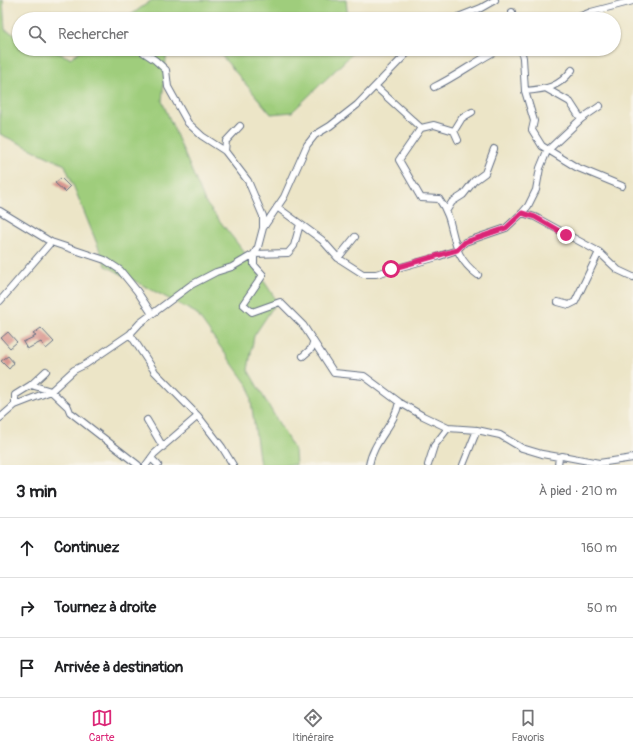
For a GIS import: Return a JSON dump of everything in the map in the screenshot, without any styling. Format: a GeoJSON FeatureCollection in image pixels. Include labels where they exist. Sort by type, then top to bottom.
{"type":"FeatureCollection","features":[{"type":"Feature","properties":{"kind":"street"},"geometry":{"type":"LineString","coordinates":[[471,12],[495,0]]}},
{"type":"Feature","properties":{"kind":"street"},"geometry":{"type":"LineString","coordinates":[[590,12],[633,1]]}},
{"type":"Feature","properties":{"kind":"street"},"geometry":{"type":"LineString","coordinates":[[148,56],[166,70],[168,87],[188,123],[202,136],[225,151],[248,181],[264,216],[263,228],[258,247],[254,254],[254,265],[263,275],[243,304],[252,312],[280,302],[303,325],[313,343],[334,373],[337,375],[364,376],[399,402],[448,428],[476,430],[500,435],[522,448],[559,457],[576,457],[599,463],[633,458]]}},
{"type":"Feature","properties":{"kind":"street"},"geometry":{"type":"LineString","coordinates":[[263,228],[289,186],[307,146],[315,135],[330,126],[357,105],[405,56]]}},
{"type":"Feature","properties":{"kind":"street"},"geometry":{"type":"LineString","coordinates":[[434,87],[459,74],[486,56]]}},
{"type":"Feature","properties":{"kind":"street"},"geometry":{"type":"LineString","coordinates":[[523,56],[525,91],[534,121],[532,130],[542,146],[547,151],[576,167],[622,186]]}},
{"type":"Feature","properties":{"kind":"street"},"geometry":{"type":"LineString","coordinates":[[525,91],[546,89],[564,80],[572,70]]}},
{"type":"Feature","properties":{"kind":"street"},"geometry":{"type":"LineString","coordinates":[[376,87],[421,128]]}},
{"type":"Feature","properties":{"kind":"street"},"geometry":{"type":"LineString","coordinates":[[546,89],[570,102],[581,119]]}},
{"type":"Feature","properties":{"kind":"street"},"geometry":{"type":"LineString","coordinates":[[277,207],[322,240],[338,258],[363,274],[376,274],[457,250],[465,242],[506,228],[522,213],[528,206],[536,190],[540,168],[547,151],[581,119],[600,106]]}},
{"type":"Feature","properties":{"kind":"street"},"geometry":{"type":"LineString","coordinates":[[454,131],[462,118],[472,112]]}},
{"type":"Feature","properties":{"kind":"street"},"geometry":{"type":"LineString","coordinates":[[458,140],[454,131],[434,125],[421,128],[399,160],[421,198],[439,199],[447,210],[452,227],[453,240],[457,250],[467,267],[478,275]]}},
{"type":"Feature","properties":{"kind":"street"},"geometry":{"type":"LineString","coordinates":[[225,151],[226,140],[240,126]]}},
{"type":"Feature","properties":{"kind":"street"},"geometry":{"type":"LineString","coordinates":[[447,210],[452,202],[463,195],[474,181],[485,173],[494,149]]}},
{"type":"Feature","properties":{"kind":"street"},"geometry":{"type":"LineString","coordinates":[[0,211],[50,242],[105,260],[120,270],[137,291],[152,314]]}},
{"type":"Feature","properties":{"kind":"street"},"geometry":{"type":"LineString","coordinates":[[522,213],[535,217],[599,252],[618,270],[633,277]]}},
{"type":"Feature","properties":{"kind":"street"},"geometry":{"type":"LineString","coordinates":[[0,418],[14,405],[51,391],[74,370],[86,364],[130,334],[140,323],[191,284],[216,272],[232,267],[254,254],[288,252],[294,246],[300,224]]}},
{"type":"Feature","properties":{"kind":"street"},"geometry":{"type":"LineString","coordinates":[[338,258],[355,237]]}},
{"type":"Feature","properties":{"kind":"street"},"geometry":{"type":"LineString","coordinates":[[0,301],[50,242]]}},
{"type":"Feature","properties":{"kind":"street"},"geometry":{"type":"LineString","coordinates":[[558,302],[569,305],[575,302],[599,252]]}},
{"type":"Feature","properties":{"kind":"street"},"geometry":{"type":"LineString","coordinates":[[130,334],[155,372],[198,416],[222,447],[233,465]]}},
{"type":"Feature","properties":{"kind":"street"},"geometry":{"type":"LineString","coordinates":[[303,356],[311,349],[313,343]]}},
{"type":"Feature","properties":{"kind":"street"},"geometry":{"type":"LineString","coordinates":[[14,405],[15,396],[31,385],[46,371]]}},
{"type":"Feature","properties":{"kind":"street"},"geometry":{"type":"LineString","coordinates":[[31,385],[51,391],[68,408],[70,412],[138,465]]}},
{"type":"Feature","properties":{"kind":"street"},"geometry":{"type":"LineString","coordinates":[[369,465],[373,452],[396,412],[399,402]]}},
{"type":"Feature","properties":{"kind":"street"},"geometry":{"type":"LineString","coordinates":[[146,465],[162,447],[198,416]]}},
{"type":"Feature","properties":{"kind":"street"},"geometry":{"type":"LineString","coordinates":[[147,420],[162,447]]}},
{"type":"Feature","properties":{"kind":"street"},"geometry":{"type":"LineString","coordinates":[[428,465],[434,446],[448,428]]}},
{"type":"Feature","properties":{"kind":"street"},"geometry":{"type":"LineString","coordinates":[[463,465],[476,430]]}},
{"type":"Feature","properties":{"kind":"street"},"geometry":{"type":"LineString","coordinates":[[558,465],[559,457]]}},
{"type":"Feature","properties":{"kind":"street"},"geometry":{"type":"LineString","coordinates":[[151,458],[158,465]]}},
{"type":"Feature","properties":{"kind":"green space"},"geometry":{"type":"Polygon","coordinates":[[[0,0],[3,0],[5,30],[12,33],[12,56],[65,56],[70,58],[73,56],[166,56],[162,101],[205,202],[248,257],[277,301],[254,336],[248,370],[295,451],[296,465],[260,465],[249,387],[196,313],[106,266],[65,165],[0,134],[0,0]]]}},
{"type":"Feature","properties":{"kind":"green space"},"geometry":{"type":"Polygon","coordinates":[[[152,0],[346,0],[347,12],[135,12],[152,0]]]}},
{"type":"Feature","properties":{"kind":"green space"},"geometry":{"type":"Polygon","coordinates":[[[222,56],[350,56],[292,112],[271,114],[222,56]]]}},
{"type":"Feature","properties":{"kind":"building"},"geometry":{"type":"Polygon","coordinates":[[[61,178],[70,187],[65,192],[55,183],[61,178]]]}},
{"type":"Feature","properties":{"kind":"building"},"geometry":{"type":"Polygon","coordinates":[[[41,328],[54,342],[46,349],[41,342],[27,349],[23,342],[36,336],[33,334],[41,328]]]}},
{"type":"Feature","properties":{"kind":"building"},"geometry":{"type":"Polygon","coordinates":[[[8,332],[17,342],[10,348],[1,338],[8,332]]]}},
{"type":"Feature","properties":{"kind":"building"},"geometry":{"type":"Polygon","coordinates":[[[8,356],[14,363],[9,369],[1,361],[8,356]]]}},
{"type":"Feature","properties":{"kind":"route"},"geometry":{"type":"LineString","coordinates":[[391,269],[457,250],[465,242],[506,228],[522,213],[535,217],[566,235]]}}]}
